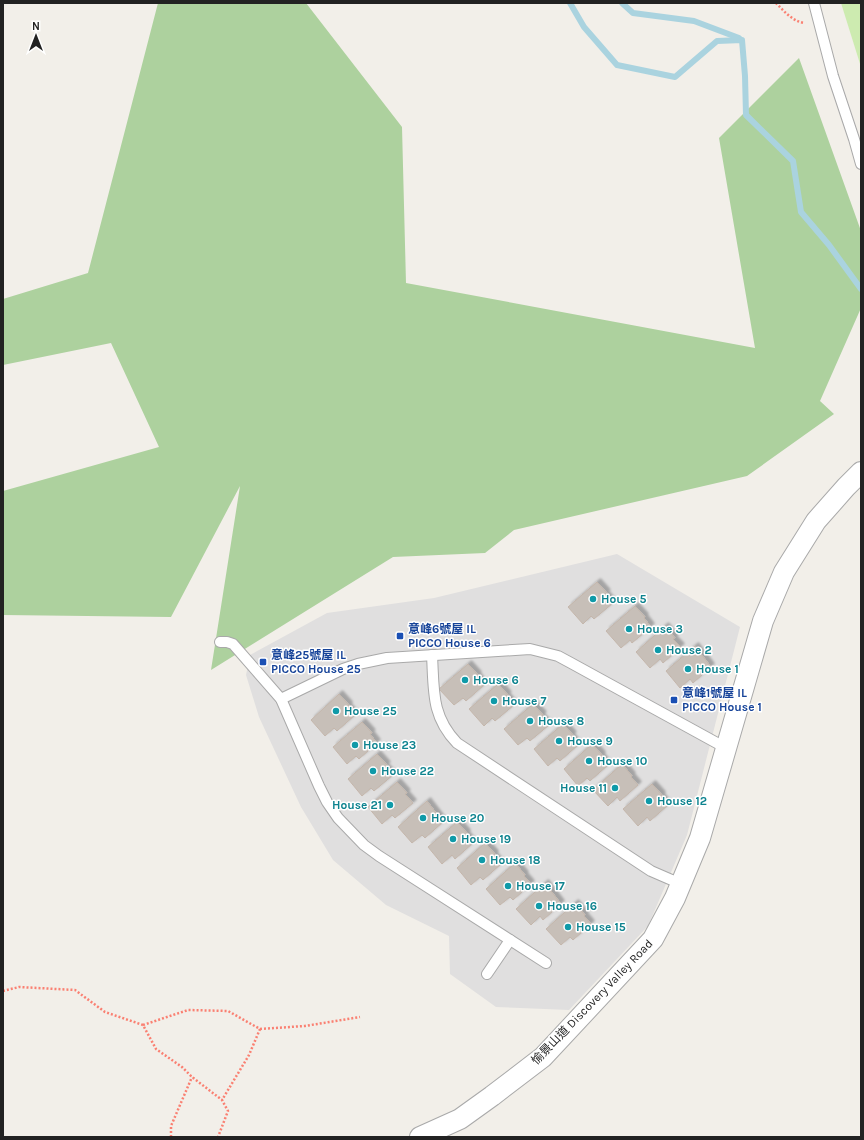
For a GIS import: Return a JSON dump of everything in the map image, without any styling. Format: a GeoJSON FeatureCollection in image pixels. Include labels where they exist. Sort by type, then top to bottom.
{"type":"FeatureCollection","features":[{"type":"Feature","properties":{"kind":"street","name":"愉景山道 Discovery Valley Road"},"geometry":{"type":"LineString","coordinates":[[420,1137],[460,1119],[543,1057],[653,939],[675,898],[700,838],[763,621],[784,572],[816,521],[861,472]]}},
{"type":"Feature","properties":{"kind":"lane"},"geometry":{"type":"LineString","coordinates":[[814,3],[833,76],[861,164]]}},
{"type":"Feature","properties":{"kind":"lane"},"geometry":{"type":"LineString","coordinates":[[220,642],[233,644],[280,700],[327,802],[350,832],[379,856],[546,963]]}},
{"type":"Feature","properties":{"kind":"lane"},"geometry":{"type":"LineString","coordinates":[[280,700],[343,669],[358,664],[387,658],[530,649],[558,656],[726,748]]}},
{"type":"Feature","properties":{"kind":"lane"},"geometry":{"type":"LineString","coordinates":[[432,655],[435,705],[438,715],[446,730],[457,743],[651,872],[681,884]]}},
{"type":"Feature","properties":{"kind":"lane"},"geometry":{"type":"LineString","coordinates":[[487,974],[510,940]]}},
{"type":"Feature","properties":{"kind":"path"},"geometry":{"type":"LineString","coordinates":[[776,3],[798,22],[820,26]]}},
{"type":"Feature","properties":{"kind":"path"},"geometry":{"type":"LineString","coordinates":[[3,991],[19,987],[75,990],[105,1012],[143,1025],[188,1010],[228,1011],[260,1029],[306,1026],[360,1017]]}},
{"type":"Feature","properties":{"kind":"path"},"geometry":{"type":"LineString","coordinates":[[143,1025],[156,1049],[182,1067],[192,1077],[222,1100],[228,1111],[218,1137]]}},
{"type":"Feature","properties":{"kind":"path"},"geometry":{"type":"LineString","coordinates":[[222,1100],[249,1055],[260,1029]]}},
{"type":"Feature","properties":{"kind":"path"},"geometry":{"type":"LineString","coordinates":[[171,1137],[171,1126],[192,1077]]}},
{"type":"Feature","properties":{"kind":"shaded area"},"geometry":{"type":"Polygon","coordinates":[[[617,554],[740,627],[687,835],[648,926],[569,1010],[496,1007],[450,974],[449,936],[386,905],[333,860],[301,807],[259,717],[246,675],[250,655],[327,613],[434,598],[617,554]]]}},
{"type":"Feature","properties":{"kind":"green space"},"geometry":{"type":"Polygon","coordinates":[[[158,3],[306,3],[402,127],[406,283],[755,348],[719,138],[799,58],[861,231],[861,308],[820,401],[834,414],[747,476],[514,530],[485,553],[393,557],[211,670],[240,486],[171,617],[3,615],[3,491],[159,447],[111,343],[3,365],[3,299],[88,273],[158,3]]]}},
{"type":"Feature","properties":{"kind":"green space"},"geometry":{"type":"Polygon","coordinates":[[[841,3],[861,3],[861,67],[841,3]]]}},
{"type":"Feature","properties":{"kind":"building","name":"House 5"},"geometry":{"type":"Polygon","coordinates":[[[597,582],[607,593],[605,594],[613,603],[594,619],[591,616],[583,624],[568,607],[597,582]]]}},
{"type":"Feature","properties":{"kind":"building","name":"House 3"},"geometry":{"type":"Polygon","coordinates":[[[635,606],[645,617],[644,618],[651,627],[632,643],[630,640],[621,648],[606,631],[635,606]]]}},
{"type":"Feature","properties":{"kind":"building","name":"House 2"},"geometry":{"type":"Polygon","coordinates":[[[665,626],[675,638],[673,639],[681,647],[663,663],[660,659],[650,668],[636,652],[665,626]]]}},
{"type":"Feature","properties":{"kind":"building","name":"House 1"},"geometry":{"type":"Polygon","coordinates":[[[695,646],[711,667],[693,683],[690,679],[680,688],[666,671],[695,646]]]}},
{"type":"Feature","properties":{"kind":"building","name":"House 6"},"geometry":{"type":"Polygon","coordinates":[[[468,664],[478,675],[477,676],[484,685],[466,701],[463,698],[454,705],[439,689],[468,664]]]}},
{"type":"Feature","properties":{"kind":"building","name":"House 7"},"geometry":{"type":"Polygon","coordinates":[[[498,684],[508,695],[506,696],[514,705],[495,721],[492,718],[484,726],[469,709],[498,684]]]}},
{"type":"Feature","properties":{"kind":"building","name":"House 25"},"geometry":{"type":"Polygon","coordinates":[[[339,694],[349,705],[348,707],[355,715],[337,731],[334,728],[325,736],[311,720],[339,694]]]}},
{"type":"Feature","properties":{"kind":"building","name":"House 8"},"geometry":{"type":"Polygon","coordinates":[[[533,704],[543,715],[541,717],[549,725],[530,741],[527,738],[518,745],[504,729],[533,704]]]}},
{"type":"Feature","properties":{"kind":"building","name":"House 23"},"geometry":{"type":"Polygon","coordinates":[[[362,722],[372,733],[370,734],[377,743],[359,759],[356,756],[347,764],[333,747],[362,722]]]}},
{"type":"Feature","properties":{"kind":"building","name":"House 9"},"geometry":{"type":"Polygon","coordinates":[[[563,724],[573,735],[571,737],[578,745],[560,761],[557,758],[548,766],[534,749],[563,724]]]}},
{"type":"Feature","properties":{"kind":"building","name":"House 10"},"geometry":{"type":"Polygon","coordinates":[[[592,744],[602,755],[601,757],[608,765],[590,781],[587,778],[578,786],[564,769],[592,744]]]}},
{"type":"Feature","properties":{"kind":"building","name":"House 22"},"geometry":{"type":"Polygon","coordinates":[[[377,754],[387,765],[385,767],[393,775],[374,791],[371,788],[362,796],[348,779],[377,754]]]}},
{"type":"Feature","properties":{"kind":"building","name":"House 11"},"geometry":{"type":"Polygon","coordinates":[[[622,764],[638,785],[620,801],[617,797],[608,806],[593,790],[622,764]]]}},
{"type":"Feature","properties":{"kind":"building","name":"House 21"},"geometry":{"type":"Polygon","coordinates":[[[397,782],[407,793],[405,794],[413,803],[395,818],[392,815],[382,824],[368,807],[397,782]]]}},
{"type":"Feature","properties":{"kind":"building","name":"House 12"},"geometry":{"type":"Polygon","coordinates":[[[652,784],[662,795],[661,797],[668,805],[650,821],[647,817],[638,826],[623,809],[652,784]]]}},
{"type":"Feature","properties":{"kind":"building","name":"House 20"},"geometry":{"type":"Polygon","coordinates":[[[427,801],[443,822],[425,838],[422,835],[412,843],[398,827],[427,801]]]}},
{"type":"Feature","properties":{"kind":"building","name":"House 19"},"geometry":{"type":"Polygon","coordinates":[[[457,822],[467,833],[466,835],[473,843],[455,859],[452,855],[442,864],[428,847],[457,822]]]}},
{"type":"Feature","properties":{"kind":"building","name":"House 18"},"geometry":{"type":"Polygon","coordinates":[[[485,843],[495,854],[494,856],[501,864],[483,880],[480,877],[471,885],[457,868],[485,843]]]}},
{"type":"Feature","properties":{"kind":"building","name":"House 17"},"geometry":{"type":"Polygon","coordinates":[[[515,863],[531,884],[513,900],[510,897],[500,905],[486,889],[515,863]]]}},
{"type":"Feature","properties":{"kind":"building","name":"House 16"},"geometry":{"type":"Polygon","coordinates":[[[545,883],[561,904],[543,920],[540,916],[531,925],[516,909],[545,883]]]}},
{"type":"Feature","properties":{"kind":"building","name":"House 15"},"geometry":{"type":"Polygon","coordinates":[[[575,903],[591,924],[573,940],[570,937],[561,945],[546,929],[575,903]]]}},
{"type":"Feature","properties":{"kind":"waterway"},"geometry":{"type":"LineString","coordinates":[[570,3],[584,27],[617,65],[675,77],[717,41],[742,40],[746,115],[793,161],[801,212],[829,245],[861,289]]}},
{"type":"Feature","properties":{"kind":"waterway"},"geometry":{"type":"LineString","coordinates":[[622,3],[633,13],[694,21],[739,38]]}},
{"type":"Feature","properties":{"kind":"place","name":"House 5"},"geometry":{"type":"Point","coordinates":[593,599]}},
{"type":"Feature","properties":{"kind":"place","name":"House 3"},"geometry":{"type":"Point","coordinates":[629,629]}},
{"type":"Feature","properties":{"kind":"place","name":"意峰6號屋 IL PICCO House 6"},"geometry":{"type":"Point","coordinates":[400,636]}},
{"type":"Feature","properties":{"kind":"place","name":"House 2"},"geometry":{"type":"Point","coordinates":[658,650]}},
{"type":"Feature","properties":{"kind":"place","name":"意峰25號屋 IL PICCO House 25"},"geometry":{"type":"Point","coordinates":[263,662]}},
{"type":"Feature","properties":{"kind":"place","name":"House 1"},"geometry":{"type":"Point","coordinates":[688,669]}},
{"type":"Feature","properties":{"kind":"place","name":"House 6"},"geometry":{"type":"Point","coordinates":[465,680]}},
{"type":"Feature","properties":{"kind":"place","name":"意峰1號屋 IL PICCO House 1"},"geometry":{"type":"Point","coordinates":[674,700]}},
{"type":"Feature","properties":{"kind":"place","name":"House 7"},"geometry":{"type":"Point","coordinates":[494,701]}},
{"type":"Feature","properties":{"kind":"place","name":"House 25"},"geometry":{"type":"Point","coordinates":[336,711]}},
{"type":"Feature","properties":{"kind":"place","name":"House 8"},"geometry":{"type":"Point","coordinates":[530,721]}},
{"type":"Feature","properties":{"kind":"place","name":"House 9"},"geometry":{"type":"Point","coordinates":[559,741]}},
{"type":"Feature","properties":{"kind":"place","name":"House 23"},"geometry":{"type":"Point","coordinates":[355,745]}},
{"type":"Feature","properties":{"kind":"place","name":"House 10"},"geometry":{"type":"Point","coordinates":[589,761]}},
{"type":"Feature","properties":{"kind":"place","name":"House 22"},"geometry":{"type":"Point","coordinates":[373,771]}},
{"type":"Feature","properties":{"kind":"place","name":"House 11"},"geometry":{"type":"Point","coordinates":[615,788]}},
{"type":"Feature","properties":{"kind":"place","name":"House 12"},"geometry":{"type":"Point","coordinates":[649,801]}},
{"type":"Feature","properties":{"kind":"place","name":"House 21"},"geometry":{"type":"Point","coordinates":[390,805]}},
{"type":"Feature","properties":{"kind":"place","name":"House 20"},"geometry":{"type":"Point","coordinates":[423,818]}},
{"type":"Feature","properties":{"kind":"place","name":"House 19"},"geometry":{"type":"Point","coordinates":[453,839]}},
{"type":"Feature","properties":{"kind":"place","name":"House 18"},"geometry":{"type":"Point","coordinates":[482,860]}},
{"type":"Feature","properties":{"kind":"place","name":"House 17"},"geometry":{"type":"Point","coordinates":[508,886]}},
{"type":"Feature","properties":{"kind":"place","name":"House 16"},"geometry":{"type":"Point","coordinates":[539,906]}},
{"type":"Feature","properties":{"kind":"place","name":"House 15"},"geometry":{"type":"Point","coordinates":[568,927]}}]}
